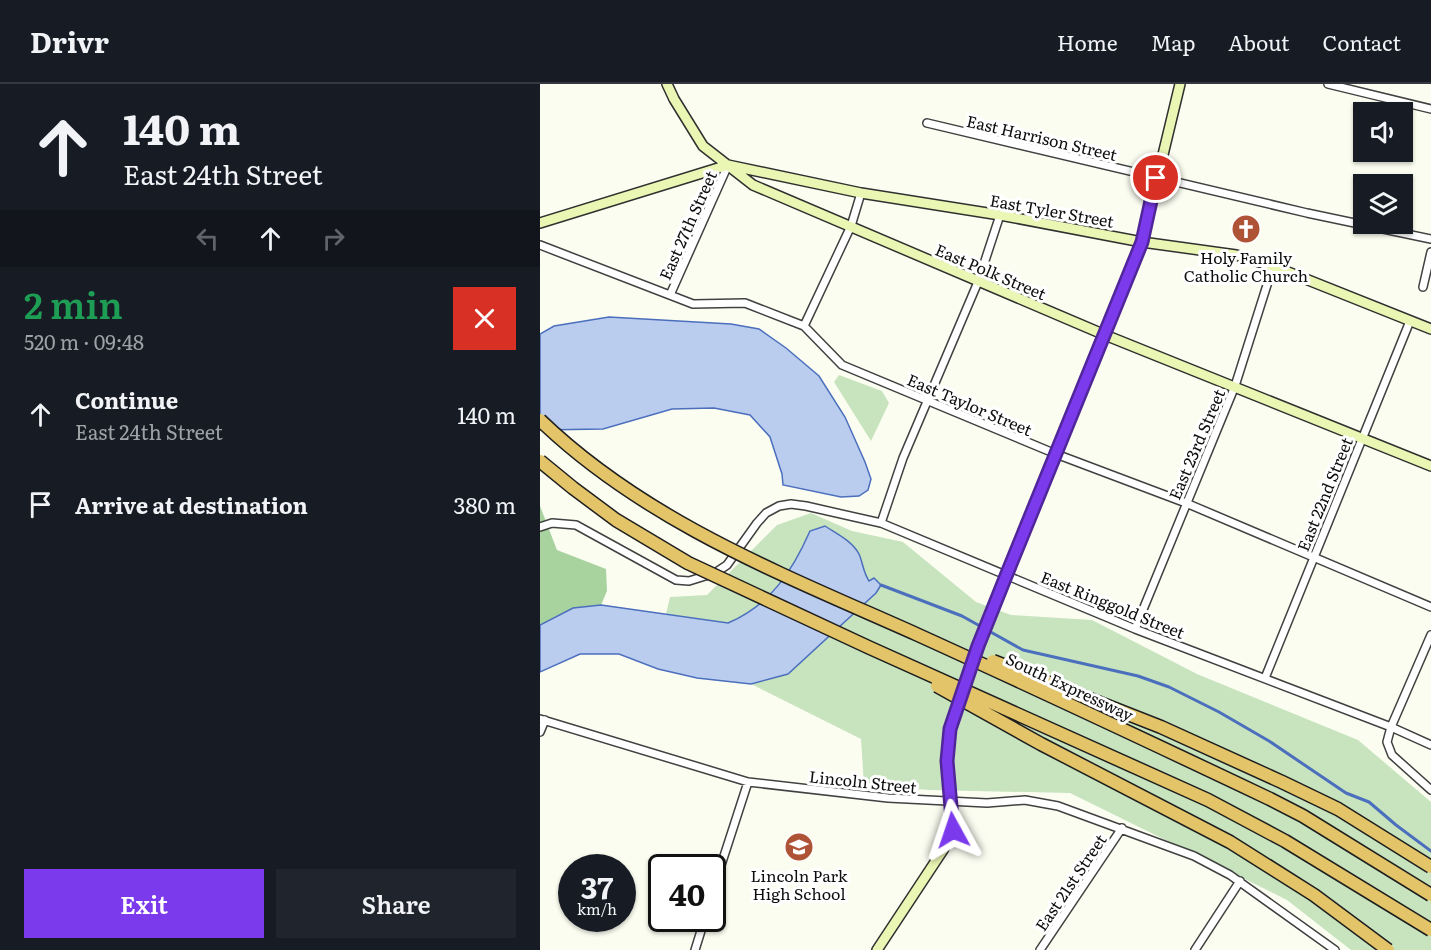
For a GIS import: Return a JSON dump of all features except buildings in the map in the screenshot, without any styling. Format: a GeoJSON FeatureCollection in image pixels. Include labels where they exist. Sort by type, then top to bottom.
{"type":"FeatureCollection","features":[{"type":"Feature","properties":{"kind":"highway","name":"South Expressway"},"geometry":{"type":"LineString","coordinates":[[540,420],[603,472],[668,516],[730,550],[1056,698],[1270,799],[1303,816],[1431,895]]}},
{"type":"Feature","properties":{"kind":"highway"},"geometry":{"type":"LineString","coordinates":[[540,461],[573,489],[616,520],[688,563],[1208,800],[1285,841],[1431,930]]}},
{"type":"Feature","properties":{"kind":"highway"},"geometry":{"type":"LineString","coordinates":[[853,606],[1161,727],[1338,809],[1431,867]]}},
{"type":"Feature","properties":{"kind":"highway"},"geometry":{"type":"LineString","coordinates":[[868,647],[1041,744],[1230,842],[1314,895],[1388,950]]}},
{"type":"Feature","properties":{"kind":"street","name":"East Polk Street"},"geometry":{"type":"LineString","coordinates":[[667,84],[703,146],[753,185],[1105,335],[1431,466]]}},
{"type":"Feature","properties":{"kind":"street"},"geometry":{"type":"LineString","coordinates":[[877,950],[943,850],[953,830],[947,761],[950,729],[978,646],[1142,242],[1180,84]]}},
{"type":"Feature","properties":{"kind":"street"},"geometry":{"type":"LineString","coordinates":[[1328,84],[1431,109]]}},
{"type":"Feature","properties":{"kind":"street","name":"East Harrison Street"},"geometry":{"type":"LineString","coordinates":[[927,123],[1156,178],[1431,239]]}},
{"type":"Feature","properties":{"kind":"street","name":"East Tyler Street"},"geometry":{"type":"LineString","coordinates":[[728,165],[861,193],[1000,215],[1142,242],[1236,255],[1273,266],[1431,330]]}},
{"type":"Feature","properties":{"kind":"street"},"geometry":{"type":"LineString","coordinates":[[540,223],[728,165]]}},
{"type":"Feature","properties":{"kind":"street","name":"East 27th Street"},"geometry":{"type":"LineString","coordinates":[[670,295],[728,165]]}},
{"type":"Feature","properties":{"kind":"street"},"geometry":{"type":"LineString","coordinates":[[804,326],[851,226],[861,193]]}},
{"type":"Feature","properties":{"kind":"street"},"geometry":{"type":"LineString","coordinates":[[881,522],[903,458],[978,282],[1000,215]]}},
{"type":"Feature","properties":{"kind":"street","name":"East Taylor Street"},"geometry":{"type":"LineString","coordinates":[[540,245],[693,304],[745,303],[804,326],[842,365],[1056,454],[1186,503],[1431,607]]}},
{"type":"Feature","properties":{"kind":"street"},"geometry":{"type":"LineString","coordinates":[[1423,287],[1431,252]]}},
{"type":"Feature","properties":{"kind":"street","name":"East 23rd Street"},"geometry":{"type":"LineString","coordinates":[[1135,629],[1235,386],[1273,266]]}},
{"type":"Feature","properties":{"kind":"street","name":"East 22nd Street"},"geometry":{"type":"LineString","coordinates":[[1265,678],[1410,321]]}},
{"type":"Feature","properties":{"kind":"street","name":"East Ringgold Street"},"geometry":{"type":"LineString","coordinates":[[540,527],[552,523],[576,525],[676,580],[689,581],[715,573],[726,565],[756,523],[766,513],[779,506],[791,504],[806,506],[881,522],[1135,629],[1391,727],[1431,745]]}},
{"type":"Feature","properties":{"kind":"street"},"geometry":{"type":"LineString","coordinates":[[1431,635],[1391,727],[1387,742],[1392,755],[1431,790]]}},
{"type":"Feature","properties":{"kind":"street"},"geometry":{"type":"LineString","coordinates":[[540,732],[542,719]]}},
{"type":"Feature","properties":{"kind":"street","name":"Lincoln Street"},"geometry":{"type":"LineString","coordinates":[[542,719],[748,782],[951,803],[1025,800],[1058,806],[1194,856],[1240,881],[1335,950]]}},
{"type":"Feature","properties":{"kind":"street"},"geometry":{"type":"LineString","coordinates":[[725,854],[748,782]]}},
{"type":"Feature","properties":{"kind":"street","name":"East 21st Street"},"geometry":{"type":"LineString","coordinates":[[1040,950],[1122,828]]}},
{"type":"Feature","properties":{"kind":"street"},"geometry":{"type":"LineString","coordinates":[[1195,950],[1240,881]]}},
{"type":"Feature","properties":{"kind":"street"},"geometry":{"type":"LineString","coordinates":[[695,950],[701,932]]}},
{"type":"Feature","properties":{"kind":"green space"},"geometry":{"type":"Polygon","coordinates":[[[839,375],[882,391],[889,403],[871,441],[834,382],[839,375]]]}},
{"type":"Feature","properties":{"kind":"green space"},"geometry":{"type":"Polygon","coordinates":[[[540,506],[557,550],[606,569],[607,591],[601,605],[573,608],[540,625],[540,506]]]}},
{"type":"Feature","properties":{"kind":"green space"},"geometry":{"type":"Polygon","coordinates":[[[811,513],[852,531],[903,542],[976,602],[1011,615],[1092,620],[1197,674],[1358,740],[1431,802],[1431,950],[1351,950],[1287,900],[1070,793],[929,790],[864,785],[861,739],[751,684],[788,674],[876,593],[881,585],[867,577],[859,554],[810,531],[800,554],[776,590],[745,615],[728,623],[666,614],[670,597],[707,595],[777,525],[811,513]]]}},
{"type":"Feature","properties":{"kind":"water"},"geometry":{"type":"Polygon","coordinates":[[[609,317],[731,324],[759,329],[819,376],[845,417],[865,462],[871,479],[868,490],[859,496],[841,497],[783,485],[782,474],[770,437],[750,415],[714,408],[672,409],[603,429],[540,430],[540,334],[554,326],[609,317]]]}},
{"type":"Feature","properties":{"kind":"water"},"geometry":{"type":"Polygon","coordinates":[[[825,526],[852,545],[859,554],[869,581],[874,578],[881,585],[876,593],[788,674],[751,684],[697,678],[658,669],[619,654],[580,654],[540,672],[540,625],[573,608],[601,605],[728,623],[743,616],[768,597],[778,586],[810,531],[825,526]]]}},
{"type":"Feature","properties":{"kind":"waterway"},"geometry":{"type":"LineString","coordinates":[[881,585],[962,616],[1023,650],[1138,676],[1169,687],[1269,741],[1346,793],[1369,802],[1431,851]]}},
{"type":"Feature","properties":{"kind":"place","name":"Holy Family Catholic Church"},"geometry":{"type":"Point","coordinates":[1246,229]}},
{"type":"Feature","properties":{"kind":"place","name":"Lincoln Park High School"},"geometry":{"type":"Point","coordinates":[799,847]}},
{"type":"Feature","properties":{"kind":"route"},"geometry":{"type":"LineString","coordinates":[[953,830],[947,761],[950,729],[978,646],[1142,242],[1156,178]]}}]}
